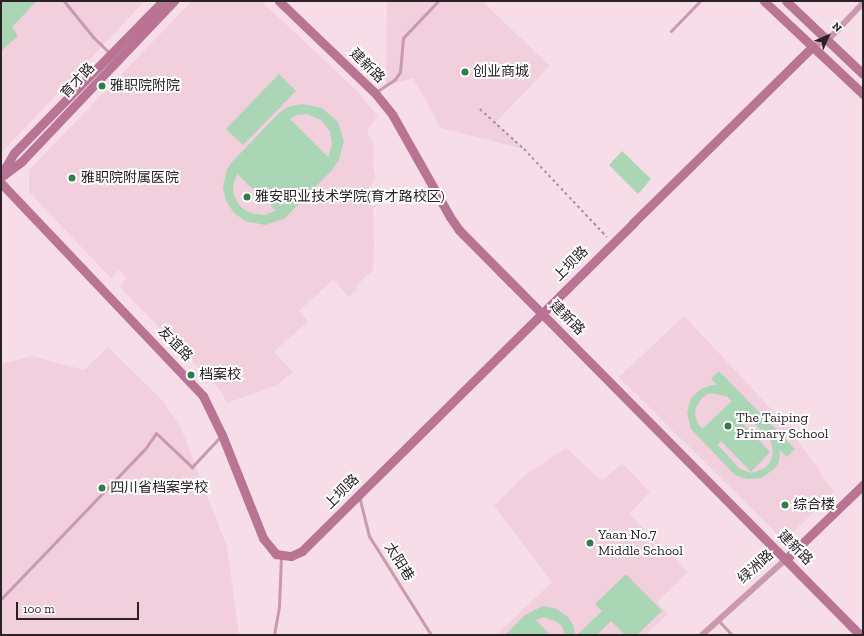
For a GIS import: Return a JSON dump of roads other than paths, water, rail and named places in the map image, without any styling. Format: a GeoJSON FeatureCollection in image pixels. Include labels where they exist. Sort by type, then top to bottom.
{"type":"FeatureCollection","features":[{"type":"Feature","properties":{"kind":"street","name":"育才路"},"geometry":{"type":"LineString","coordinates":[[114,58],[163,1]]}},
{"type":"Feature","properties":{"kind":"street","name":"育才路"},"geometry":{"type":"LineString","coordinates":[[1,176],[14,153],[174,1]]}},
{"type":"Feature","properties":{"kind":"street","name":"建新路"},"geometry":{"type":"LineString","coordinates":[[279,1],[375,93],[392,114],[450,217],[459,230],[860,635]]}},
{"type":"Feature","properties":{"kind":"street"},"geometry":{"type":"LineString","coordinates":[[764,1],[863,94]]}},
{"type":"Feature","properties":{"kind":"street"},"geometry":{"type":"LineString","coordinates":[[786,1],[863,74]]}},
{"type":"Feature","properties":{"kind":"street","name":"上坝路"},"geometry":{"type":"LineString","coordinates":[[281,556],[291,556],[302,551],[812,47],[828,40],[863,3]]}},
{"type":"Feature","properties":{"kind":"street","name":"友谊路"},"geometry":{"type":"LineString","coordinates":[[1,183],[203,396],[222,435],[263,538],[272,550],[281,556]]}},
{"type":"Feature","properties":{"kind":"street","name":"绿洲路"},"geometry":{"type":"LineString","coordinates":[[702,635],[786,559],[863,485]]}},
{"type":"Feature","properties":{"kind":"lane"},"geometry":{"type":"LineString","coordinates":[[64,1],[93,37],[114,58]]}},
{"type":"Feature","properties":{"kind":"lane"},"geometry":{"type":"LineString","coordinates":[[375,93],[395,79],[400,72],[403,38],[438,1]]}},
{"type":"Feature","properties":{"kind":"lane"},"geometry":{"type":"LineString","coordinates":[[671,31],[700,1]]}},
{"type":"Feature","properties":{"kind":"lane"},"geometry":{"type":"LineString","coordinates":[[1,599],[145,449],[156,433],[192,466],[222,435]]}},
{"type":"Feature","properties":{"kind":"lane","name":"太阳巷"},"geometry":{"type":"LineString","coordinates":[[359,495],[369,536],[431,635]]}},
{"type":"Feature","properties":{"kind":"lane"},"geometry":{"type":"LineString","coordinates":[[274,635],[279,606],[281,556]]}},
{"type":"Feature","properties":{"kind":"lane"},"geometry":{"type":"LineString","coordinates":[[718,620],[732,635]]}},
{"type":"Feature","properties":{"kind":"place","name":"创业商城"},"geometry":{"type":"Point","coordinates":[465,72]}},
{"type":"Feature","properties":{"kind":"place","name":"雅职院附院"},"geometry":{"type":"Point","coordinates":[102,86]}},
{"type":"Feature","properties":{"kind":"place","name":"雅职院附属医院"},"geometry":{"type":"Point","coordinates":[72,178]}},
{"type":"Feature","properties":{"kind":"place","name":"雅安职业技术学院(育才路校区)"},"geometry":{"type":"Point","coordinates":[247,197]}},
{"type":"Feature","properties":{"kind":"place","name":"档案校"},"geometry":{"type":"Point","coordinates":[191,375]}},
{"type":"Feature","properties":{"kind":"place","name":"The Taiping Primary School"},"geometry":{"type":"Point","coordinates":[728,426]}},
{"type":"Feature","properties":{"kind":"place","name":"四川省档案学校"},"geometry":{"type":"Point","coordinates":[102,488]}},
{"type":"Feature","properties":{"kind":"place","name":"综合楼"},"geometry":{"type":"Point","coordinates":[785,505]}},
{"type":"Feature","properties":{"kind":"place","name":"Yaan No.7 Middle School"},"geometry":{"type":"Point","coordinates":[590,543]}}]}
